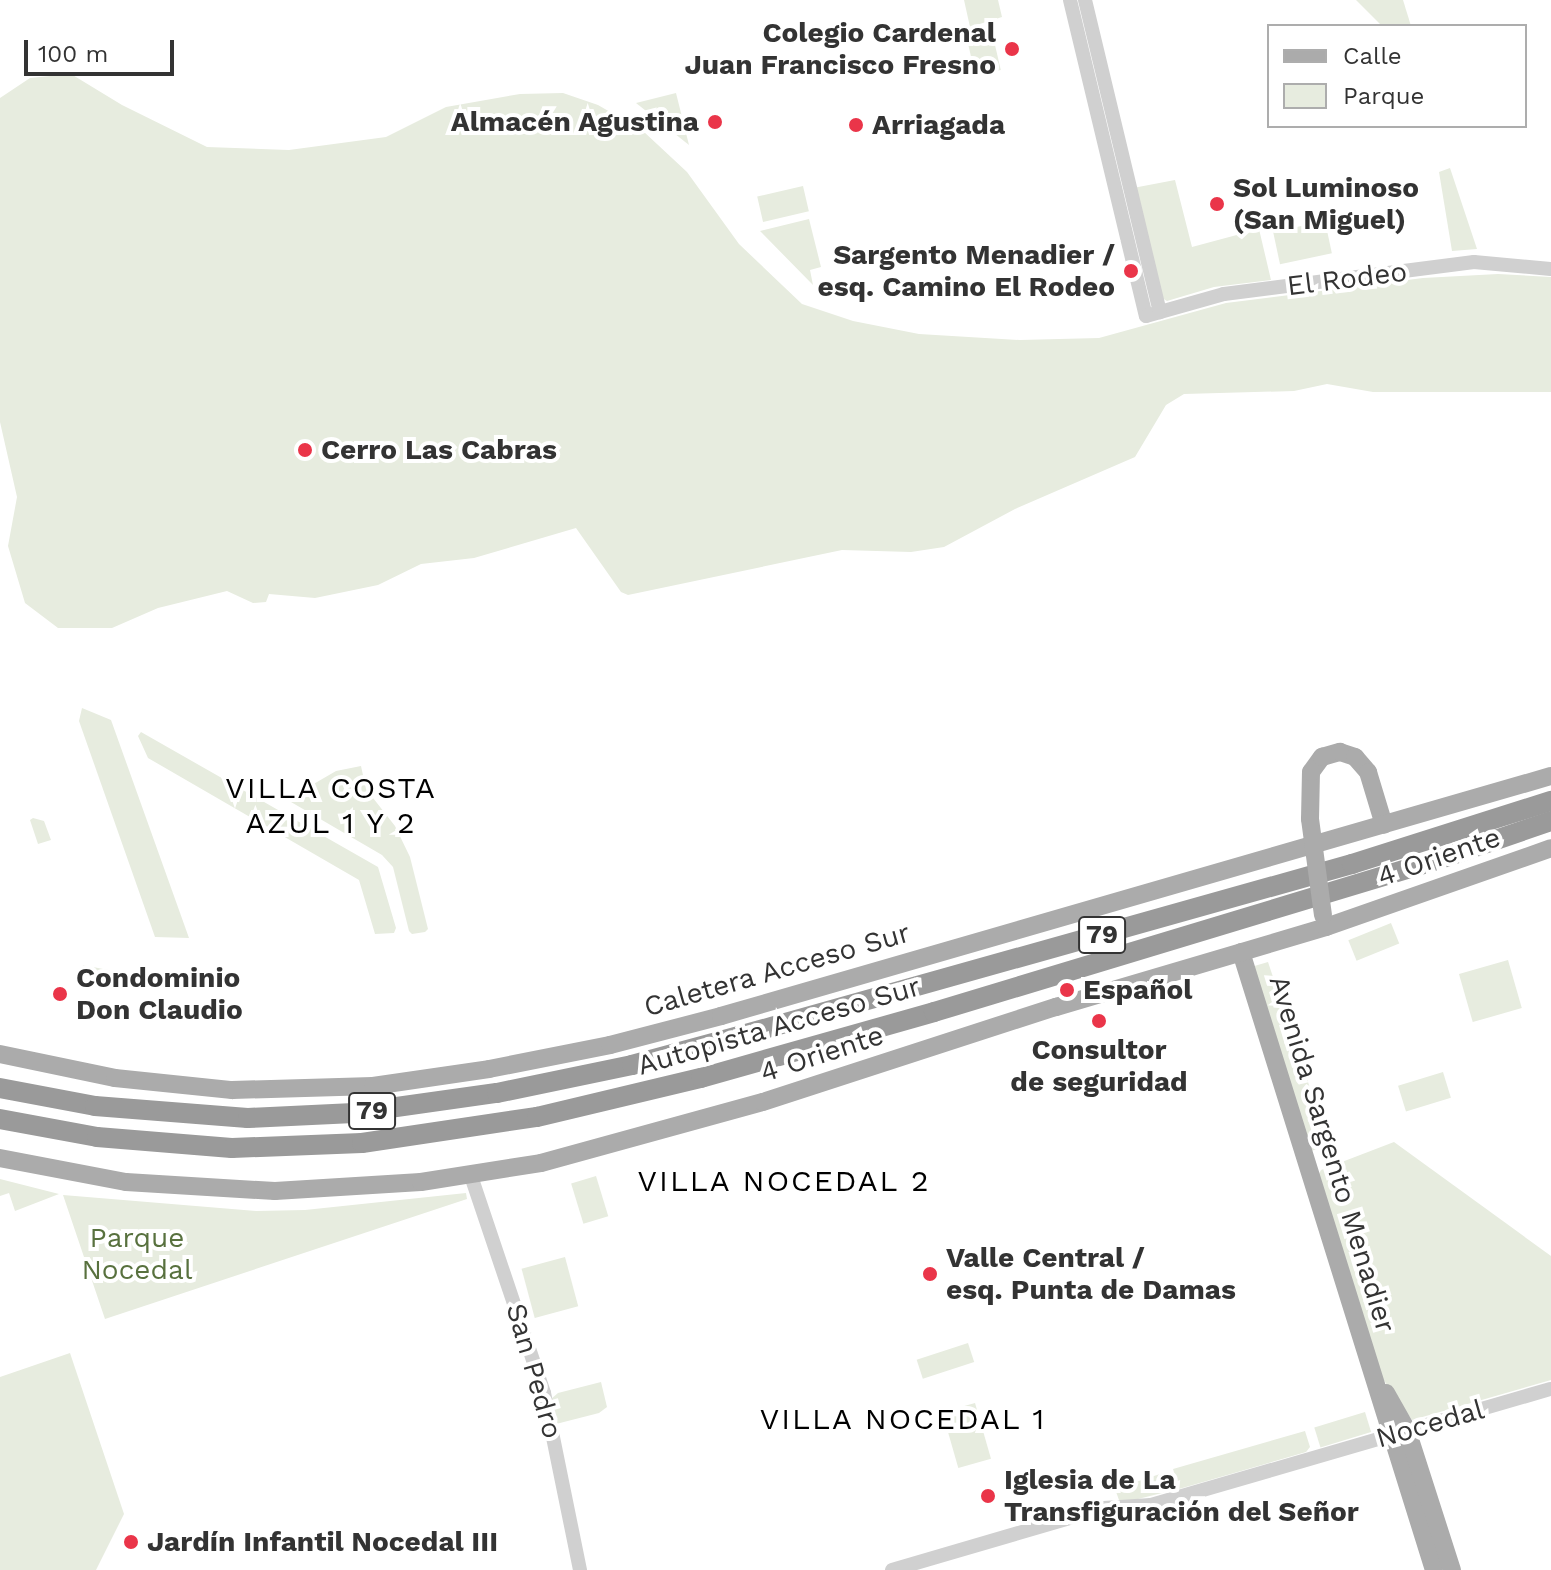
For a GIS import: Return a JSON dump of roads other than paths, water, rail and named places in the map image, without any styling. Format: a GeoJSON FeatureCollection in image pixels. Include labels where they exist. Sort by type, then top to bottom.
{"type":"FeatureCollection","features":[{"type":"Feature","properties":{"kind":"highway","name":"Autopista Acceso Sur"},"geometry":{"type":"LineString","coordinates":[[0,1088],[107,1108],[248,1118],[396,1109],[523,1088],[632,1065],[754,1032],[1337,868],[1551,801]]}},
{"type":"Feature","properties":{"kind":"highway","name":"Autopista Acceso Sur"},"geometry":{"type":"LineString","coordinates":[[0,1119],[97,1137],[232,1148],[362,1143],[537,1117],[701,1078],[881,1027],[1440,859],[1551,821]]}},
{"type":"Feature","properties":{"kind":"main road"},"geometry":{"type":"LineString","coordinates":[[1325,921],[1310,819],[1308,784],[1313,765],[1322,757],[1340,752],[1355,757],[1368,772],[1384,825]]}},
{"type":"Feature","properties":{"kind":"main road","name":"Caletera Acceso Sur"},"geometry":{"type":"LineString","coordinates":[[0,1054],[115,1078],[206,1089],[315,1090],[410,1082],[554,1057],[721,1016],[1551,776]]}},
{"type":"Feature","properties":{"kind":"main road","name":"4 Oriente"},"geometry":{"type":"LineString","coordinates":[[471,1176],[578,1155],[658,1133],[1241,952],[1325,921],[1551,848]]}},
{"type":"Feature","properties":{"kind":"main road","name":"Avenida Sargento Menadier"},"geometry":{"type":"LineString","coordinates":[[1241,952],[1370,1371],[1400,1433],[1452,1570]]}},
{"type":"Feature","properties":{"kind":"main road"},"geometry":{"type":"LineString","coordinates":[[0,1158],[126,1182],[238,1190],[339,1189],[471,1176]]}},
{"type":"Feature","properties":{"kind":"main road","name":"Avenida Sargento Menadier"},"geometry":{"type":"LineString","coordinates":[[1400,1433],[1434,1570]]}},
{"type":"Feature","properties":{"kind":"street"},"geometry":{"type":"LineString","coordinates":[[1070,0],[1153,314]]}},
{"type":"Feature","properties":{"kind":"street"},"geometry":{"type":"LineString","coordinates":[[1085,0],[1153,314]]}},
{"type":"Feature","properties":{"kind":"street","name":"El Rodeo"},"geometry":{"type":"LineString","coordinates":[[1153,314],[1224,294],[1331,283],[1474,262],[1551,269]]}},
{"type":"Feature","properties":{"kind":"street","name":"San Pedro"},"geometry":{"type":"LineString","coordinates":[[471,1176],[544,1393],[580,1570]]}},
{"type":"Feature","properties":{"kind":"street","name":"Nocedal"},"geometry":{"type":"LineString","coordinates":[[892,1570],[1104,1508],[1151,1505],[1551,1389]]}},
{"type":"Feature","properties":{"kind":"place","name":"Colegio Cardenal Juan Francisco Fresno"},"geometry":{"type":"Point","coordinates":[1012,49]}},
{"type":"Feature","properties":{"kind":"place","name":"Almacén Agustina"},"geometry":{"type":"Point","coordinates":[715,122]}},
{"type":"Feature","properties":{"kind":"place","name":"Arriagada"},"geometry":{"type":"Point","coordinates":[856,125]}},
{"type":"Feature","properties":{"kind":"place","name":"Sol Luminoso (San Miguel)"},"geometry":{"type":"Point","coordinates":[1217,204]}},
{"type":"Feature","properties":{"kind":"place","name":"Sargento Menadier / esq. Camino El Rodeo"},"geometry":{"type":"Point","coordinates":[1131,271]}},
{"type":"Feature","properties":{"kind":"place","name":"Cerro Las Cabras"},"geometry":{"type":"Point","coordinates":[305,450]}},
{"type":"Feature","properties":{"kind":"place","name":"Español"},"geometry":{"type":"Point","coordinates":[1067,990]}},
{"type":"Feature","properties":{"kind":"place","name":"Condominio Don Claudio"},"geometry":{"type":"Point","coordinates":[60,994]}},
{"type":"Feature","properties":{"kind":"place","name":"Consultor de seguridad"},"geometry":{"type":"Point","coordinates":[1099,1021]}},
{"type":"Feature","properties":{"kind":"place","name":"Valle Central / esq. Punta de Damas"},"geometry":{"type":"Point","coordinates":[930,1274]}},
{"type":"Feature","properties":{"kind":"place","name":"Iglesia de La Transfiguración del Señor"},"geometry":{"type":"Point","coordinates":[988,1496]}},
{"type":"Feature","properties":{"kind":"place","name":"Jardín Infantil Nocedal III"},"geometry":{"type":"Point","coordinates":[131,1542]}},
{"type":"Feature","properties":{"kind":"district","name":"VILLA COSTA AZUL 1 Y 2"},"geometry":{"type":"Point","coordinates":[331,805]}},
{"type":"Feature","properties":{"kind":"district","name":"VILLA NOCEDAL 2"},"geometry":{"type":"Point","coordinates":[784,1181]}},
{"type":"Feature","properties":{"kind":"district","name":"VILLA NOCEDAL 1"},"geometry":{"type":"Point","coordinates":[903,1419]}},
{"type":"Feature","properties":{"kind":"park label","name":"Parque Nocedal"},"geometry":{"type":"Point","coordinates":[137,1254]}}]}
